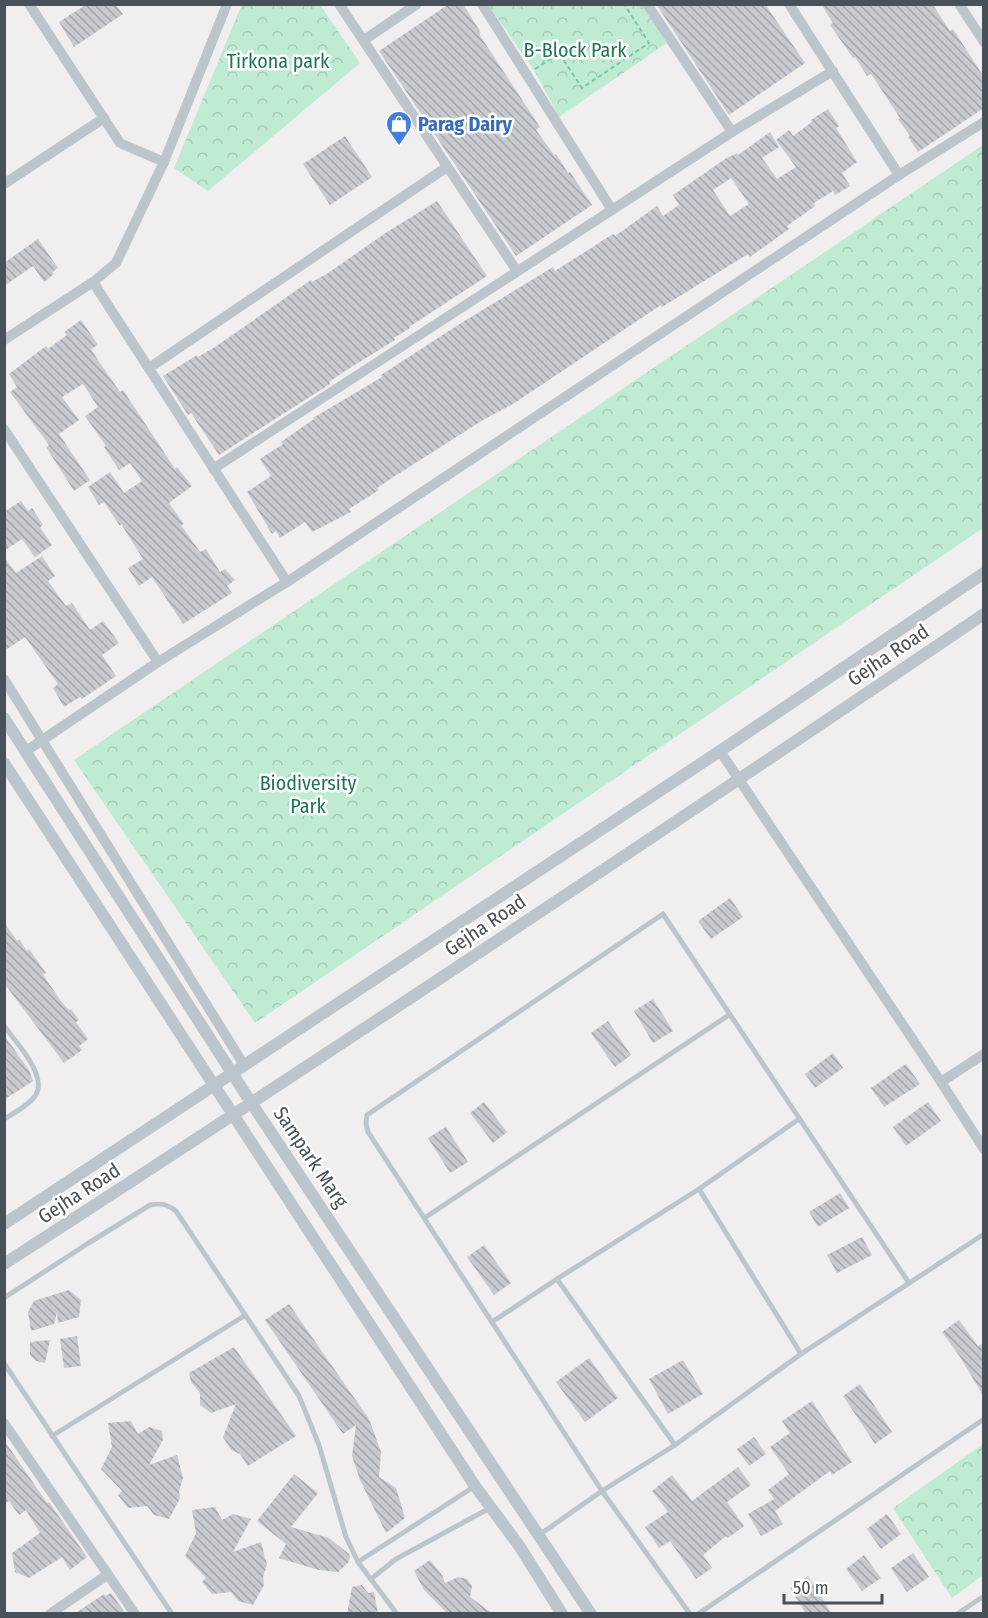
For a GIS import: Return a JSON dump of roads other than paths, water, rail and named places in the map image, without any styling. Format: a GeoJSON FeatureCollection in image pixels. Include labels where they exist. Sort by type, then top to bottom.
{"type":"FeatureCollection","features":[{"type":"Feature","properties":{"kind":"street"},"geometry":{"type":"LineString","coordinates":[[29,4],[120,143],[164,162]]}},
{"type":"Feature","properties":{"kind":"street"},"geometry":{"type":"LineString","coordinates":[[4,340],[93,282],[111,268],[121,255],[164,162],[227,4]]}},
{"type":"Feature","properties":{"kind":"street"},"geometry":{"type":"LineString","coordinates":[[339,4],[517,271]]}},
{"type":"Feature","properties":{"kind":"street"},"geometry":{"type":"LineString","coordinates":[[364,40],[417,4]]}},
{"type":"Feature","properties":{"kind":"street"},"geometry":{"type":"LineString","coordinates":[[482,4],[612,210]]}},
{"type":"Feature","properties":{"kind":"street"},"geometry":{"type":"LineString","coordinates":[[647,4],[732,132]]}},
{"type":"Feature","properties":{"kind":"street"},"geometry":{"type":"LineString","coordinates":[[789,4],[899,175]]}},
{"type":"Feature","properties":{"kind":"street"},"geometry":{"type":"LineString","coordinates":[[959,4],[984,42]]}},
{"type":"Feature","properties":{"kind":"street"},"geometry":{"type":"LineString","coordinates":[[213,469],[732,132],[833,71]]}},
{"type":"Feature","properties":{"kind":"street"},"geometry":{"type":"LineString","coordinates":[[4,184],[104,118]]}},
{"type":"Feature","properties":{"kind":"street"},"geometry":{"type":"LineString","coordinates":[[26,751],[158,663],[286,582],[899,175],[984,122]]}},
{"type":"Feature","properties":{"kind":"street"},"geometry":{"type":"LineString","coordinates":[[149,368],[447,166]]}},
{"type":"Feature","properties":{"kind":"street"},"geometry":{"type":"LineString","coordinates":[[93,282],[286,582]]}},
{"type":"Feature","properties":{"kind":"street"},"geometry":{"type":"LineString","coordinates":[[4,429],[158,663]]}},
{"type":"Feature","properties":{"kind":"street","name":"Gejha Road"},"geometry":{"type":"LineString","coordinates":[[4,1224],[720,751],[984,573]]}},
{"type":"Feature","properties":{"kind":"street","name":"Gejha Road"},"geometry":{"type":"LineString","coordinates":[[4,1264],[252,1104],[984,614]]}},
{"type":"Feature","properties":{"kind":"street"},"geometry":{"type":"LineString","coordinates":[[4,679],[244,1065]]}},
{"type":"Feature","properties":{"kind":"street","name":"Sampark Marg"},"geometry":{"type":"LineString","coordinates":[[4,718],[252,1104],[591,1614]]}},
{"type":"Feature","properties":{"kind":"street"},"geometry":{"type":"LineString","coordinates":[[720,751],[984,1149]]}},
{"type":"Feature","properties":{"kind":"street","name":"Sampark Marg"},"geometry":{"type":"LineString","coordinates":[[4,763],[475,1486],[520,1547],[562,1614]]}},
{"type":"Feature","properties":{"kind":"street"},"geometry":{"type":"LineString","coordinates":[[941,1082],[984,1054]]}},
{"type":"Feature","properties":{"kind":"street"},"geometry":{"type":"LineString","coordinates":[[4,1423],[135,1614]]}},
{"type":"Feature","properties":{"kind":"street"},"geometry":{"type":"LineString","coordinates":[[50,1614],[107,1575]]}},
{"type":"Feature","properties":{"kind":"lane"},"geometry":{"type":"LineString","coordinates":[[690,1614],[602,1491],[426,1217],[368,1132],[367,1115],[663,914],[909,1283]]}},
{"type":"Feature","properties":{"kind":"lane"},"geometry":{"type":"LineString","coordinates":[[426,1217],[729,1015]]}},
{"type":"Feature","properties":{"kind":"lane"},"geometry":{"type":"LineString","coordinates":[[4,1026],[36,1071],[39,1081],[35,1097],[4,1119]]}},
{"type":"Feature","properties":{"kind":"lane"},"geometry":{"type":"LineString","coordinates":[[492,1322],[699,1189],[799,1119]]}},
{"type":"Feature","properties":{"kind":"lane"},"geometry":{"type":"LineString","coordinates":[[699,1189],[801,1354]]}},
{"type":"Feature","properties":{"kind":"lane"},"geometry":{"type":"LineString","coordinates":[[4,1298],[150,1205],[160,1203],[169,1205],[176,1211],[299,1396],[319,1445],[346,1537],[358,1562],[398,1614]]}},
{"type":"Feature","properties":{"kind":"lane"},"geometry":{"type":"LineString","coordinates":[[539,1534],[675,1445],[801,1354],[984,1234]]}},
{"type":"Feature","properties":{"kind":"lane"},"geometry":{"type":"LineString","coordinates":[[557,1279],[675,1445]]}},
{"type":"Feature","properties":{"kind":"lane"},"geometry":{"type":"LineString","coordinates":[[52,1436],[244,1316]]}},
{"type":"Feature","properties":{"kind":"lane"},"geometry":{"type":"LineString","coordinates":[[4,1363],[172,1614]]}},
{"type":"Feature","properties":{"kind":"lane"},"geometry":{"type":"LineString","coordinates":[[698,1614],[984,1419]]}},
{"type":"Feature","properties":{"kind":"lane"},"geometry":{"type":"LineString","coordinates":[[358,1562],[475,1486]]}},
{"type":"Feature","properties":{"kind":"lane"},"geometry":{"type":"LineString","coordinates":[[371,1580],[396,1559],[490,1508]]}},
{"type":"Feature","properties":{"kind":"lane"},"geometry":{"type":"LineString","coordinates":[[957,1614],[984,1596]]}},
{"type":"Feature","properties":{"kind":"place","name":"Parag Dairy"},"geometry":{"type":"Point","coordinates":[399,147]}},
{"type":"Feature","properties":{"kind":"park label","name":"B-Block Park"},"geometry":{"type":"Point","coordinates":[575,50]}},
{"type":"Feature","properties":{"kind":"park label","name":"Tirkona park"},"geometry":{"type":"Point","coordinates":[278,61]}},
{"type":"Feature","properties":{"kind":"park label","name":"Biodiversity Park"},"geometry":{"type":"Point","coordinates":[308,794]}}]}
